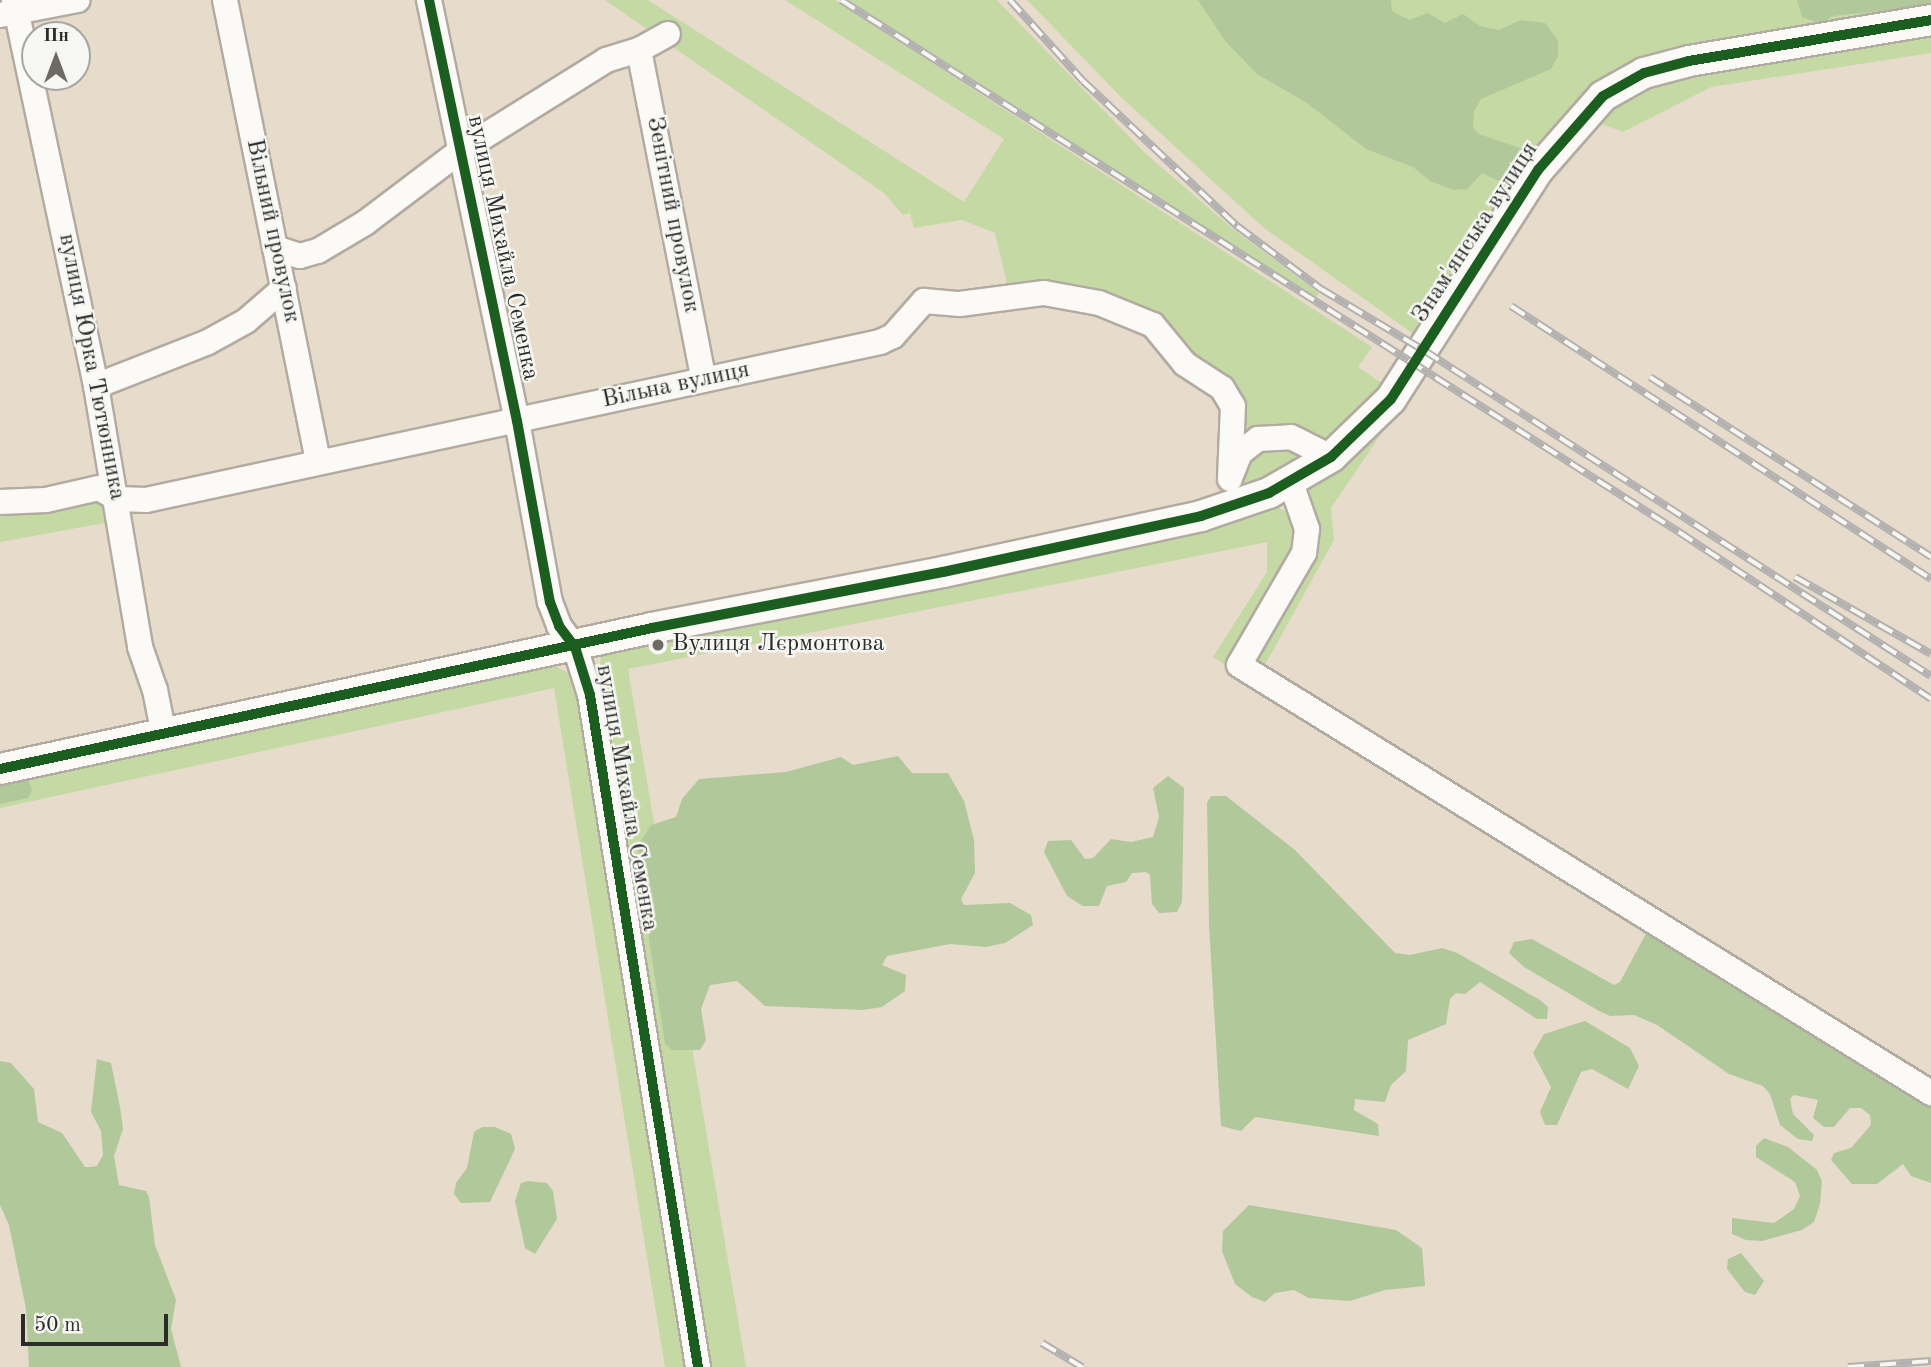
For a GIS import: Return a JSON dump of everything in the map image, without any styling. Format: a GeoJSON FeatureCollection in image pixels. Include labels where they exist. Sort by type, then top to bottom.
{"type":"FeatureCollection","features":[{"type":"Feature","properties":{"kind":"street"},"geometry":{"type":"LineString","coordinates":[[11,9],[78,0]]}},
{"type":"Feature","properties":{"kind":"street","name":"Вільний провулок"},"geometry":{"type":"LineString","coordinates":[[225,0],[318,462]]}},
{"type":"Feature","properties":{"kind":"street","name":"вулиця Михайла Семенка"},"geometry":{"type":"LineString","coordinates":[[429,0],[517,421],[550,602],[559,626],[575,647],[590,695],[698,1367]]}},
{"type":"Feature","properties":{"kind":"street","name":"вулиця Юрка Тютюнника"},"geometry":{"type":"LineString","coordinates":[[11,9],[96,386],[118,499],[139,647],[155,690],[164,735]]}},
{"type":"Feature","properties":{"kind":"street","name":"Знам'янська вулиця"},"geometry":{"type":"LineString","coordinates":[[0,769],[575,647],[1229,494],[1291,483],[1331,457],[1370,422],[1414,366],[1538,170],[1603,96],[1644,73],[1689,61],[1931,20]]}},
{"type":"Feature","properties":{"kind":"street"},"geometry":{"type":"LineString","coordinates":[[275,248],[300,256],[318,251],[386,208],[459,152],[606,60],[639,50],[668,34]]}},
{"type":"Feature","properties":{"kind":"street","name":"Зенітний провулок"},"geometry":{"type":"LineString","coordinates":[[639,50],[704,380]]}},
{"type":"Feature","properties":{"kind":"street"},"geometry":{"type":"LineString","coordinates":[[96,386],[208,342],[246,321],[284,288]]}},
{"type":"Feature","properties":{"kind":"street","name":"Вільна вулиця"},"geometry":{"type":"LineString","coordinates":[[0,502],[46,500],[84,488],[99,488],[118,499],[146,500],[880,342],[892,336],[924,301],[960,304],[1044,293],[1071,295],[1153,325],[1185,364],[1222,388],[1233,406],[1229,494]]}},
{"type":"Feature","properties":{"kind":"street"},"geometry":{"type":"LineString","coordinates":[[1229,494],[1240,453],[1258,439],[1291,437],[1331,457]]}},
{"type":"Feature","properties":{"kind":"street"},"geometry":{"type":"LineString","coordinates":[[1291,483],[1307,529],[1304,553],[1239,665],[1931,1093]]}},
{"type":"Feature","properties":{"kind":"green space"},"geometry":{"type":"Polygon","coordinates":[[[605,0],[648,0],[964,202],[1004,139],[785,0],[835,0],[1372,347],[1358,367],[1386,386],[1306,462],[1240,489],[1236,485],[1237,403],[1168,333],[1009,292],[995,233],[962,220],[914,228],[910,213],[903,215],[884,193],[605,0]]]}},
{"type":"Feature","properties":{"kind":"green space"},"geometry":{"type":"Polygon","coordinates":[[[848,0],[997,0],[1145,153],[1233,229],[1319,293],[1316,298],[1195,223],[848,0]]]}},
{"type":"Feature","properties":{"kind":"green space"},"geometry":{"type":"Polygon","coordinates":[[[1027,0],[1931,0],[1931,12],[1642,66],[1418,337],[1264,228],[1122,98],[1027,0]]]}},
{"type":"Feature","properties":{"kind":"green space"},"geometry":{"type":"Polygon","coordinates":[[[1198,0],[1391,0],[1392,11],[1409,20],[1428,13],[1445,23],[1463,14],[1480,26],[1499,30],[1521,20],[1545,23],[1558,40],[1558,56],[1551,69],[1481,99],[1474,111],[1473,127],[1479,134],[1529,151],[1527,167],[1516,179],[1499,181],[1482,173],[1467,189],[1453,190],[1430,181],[1413,167],[1366,149],[1307,103],[1257,74],[1226,42],[1198,0]]]}},
{"type":"Feature","properties":{"kind":"green space"},"geometry":{"type":"Polygon","coordinates":[[[1797,0],[1931,0],[1931,6],[1832,16],[1822,24],[1802,17],[1797,0]]]}},
{"type":"Feature","properties":{"kind":"green space"},"geometry":{"type":"Polygon","coordinates":[[[1931,29],[1931,53],[1711,87],[1623,132],[1591,120],[1647,81],[1931,29]]]}},
{"type":"Feature","properties":{"kind":"green space"},"geometry":{"type":"Polygon","coordinates":[[[1418,379],[1331,508],[1334,540],[1261,672],[1254,650],[1308,556],[1307,493],[1312,482],[1418,379]]]}},
{"type":"Feature","properties":{"kind":"green space"},"geometry":{"type":"Polygon","coordinates":[[[99,494],[115,521],[0,542],[0,507],[99,494]]]}},
{"type":"Feature","properties":{"kind":"green space"},"geometry":{"type":"Polygon","coordinates":[[[1272,504],[1293,516],[1297,549],[1227,666],[1213,657],[1267,572],[1267,542],[628,669],[746,1367],[707,1367],[599,672],[601,655],[1272,504]]]}},
{"type":"Feature","properties":{"kind":"green space"},"geometry":{"type":"Polygon","coordinates":[[[551,664],[572,675],[579,698],[687,1367],[665,1367],[554,688],[0,808],[0,779],[551,664]]]}},
{"type":"Feature","properties":{"kind":"green space"},"geometry":{"type":"Polygon","coordinates":[[[898,756],[912,773],[948,773],[964,801],[974,840],[975,873],[961,899],[964,905],[1010,903],[1031,915],[1033,925],[1005,943],[986,947],[950,944],[887,956],[882,965],[906,975],[905,991],[882,1007],[863,1010],[765,1006],[737,981],[710,985],[701,1009],[706,1040],[700,1050],[672,1050],[665,1044],[637,860],[640,843],[651,825],[676,817],[682,799],[699,779],[786,772],[841,757],[853,765],[898,756]]]}},
{"type":"Feature","properties":{"kind":"green space"},"geometry":{"type":"Polygon","coordinates":[[[1168,776],[1184,788],[1182,902],[1177,912],[1159,913],[1152,904],[1150,875],[1146,872],[1132,873],[1126,882],[1107,886],[1099,906],[1083,906],[1067,896],[1044,852],[1048,841],[1071,840],[1085,859],[1093,858],[1111,839],[1131,842],[1153,837],[1159,817],[1153,788],[1168,776]]]}},
{"type":"Feature","properties":{"kind":"green space"},"geometry":{"type":"Polygon","coordinates":[[[27,777],[32,790],[28,798],[0,804],[0,781],[27,777]]]}},
{"type":"Feature","properties":{"kind":"green space"},"geometry":{"type":"Polygon","coordinates":[[[1211,796],[1226,796],[1295,850],[1395,953],[1410,955],[1442,948],[1457,953],[1540,1000],[1548,1007],[1547,1019],[1537,1019],[1480,982],[1465,994],[1456,993],[1450,999],[1446,1024],[1408,1040],[1406,1071],[1391,1085],[1385,1102],[1355,1099],[1354,1110],[1378,1124],[1379,1136],[1255,1117],[1241,1131],[1221,1126],[1209,925],[1207,803],[1211,796]]]}},
{"type":"Feature","properties":{"kind":"green space"},"geometry":{"type":"Polygon","coordinates":[[[1648,930],[1931,1097],[1931,1183],[1911,1176],[1903,1164],[1877,1184],[1852,1184],[1831,1160],[1834,1153],[1851,1148],[1871,1125],[1870,1115],[1861,1108],[1850,1108],[1834,1127],[1824,1127],[1813,1118],[1818,1100],[1794,1095],[1790,1099],[1793,1114],[1814,1135],[1812,1141],[1798,1139],[1780,1125],[1770,1094],[1763,1086],[1729,1074],[1657,1025],[1634,1015],[1610,1016],[1599,1011],[1524,967],[1509,953],[1514,942],[1532,939],[1614,985],[1620,982],[1648,930]]]}},
{"type":"Feature","properties":{"kind":"green space"},"geometry":{"type":"Polygon","coordinates":[[[1585,1021],[1630,1048],[1639,1066],[1628,1089],[1592,1069],[1581,1072],[1557,1125],[1545,1125],[1540,1112],[1551,1087],[1533,1053],[1544,1034],[1585,1021]]]}},
{"type":"Feature","properties":{"kind":"green space"},"geometry":{"type":"Polygon","coordinates":[[[97,1059],[111,1063],[120,1107],[123,1129],[114,1156],[119,1185],[146,1191],[149,1197],[155,1245],[176,1300],[171,1329],[181,1367],[29,1367],[26,1309],[9,1225],[0,1205],[0,1061],[11,1063],[34,1089],[38,1122],[62,1133],[85,1167],[90,1167],[97,1166],[103,1155],[101,1131],[91,1112],[97,1059]]]}},
{"type":"Feature","properties":{"kind":"green space"},"geometry":{"type":"Polygon","coordinates":[[[482,1127],[495,1127],[511,1134],[515,1149],[490,1202],[461,1203],[454,1194],[456,1183],[467,1168],[474,1132],[482,1127]]]}},
{"type":"Feature","properties":{"kind":"green space"},"geometry":{"type":"Polygon","coordinates":[[[1764,1138],[1788,1147],[1817,1170],[1822,1181],[1820,1204],[1814,1222],[1802,1230],[1762,1241],[1746,1240],[1732,1234],[1732,1218],[1774,1223],[1794,1209],[1800,1196],[1795,1182],[1756,1157],[1756,1146],[1764,1138]]]}},
{"type":"Feature","properties":{"kind":"green space"},"geometry":{"type":"Polygon","coordinates":[[[521,1183],[547,1183],[553,1191],[557,1219],[535,1254],[525,1248],[515,1201],[521,1183]]]}},
{"type":"Feature","properties":{"kind":"green space"},"geometry":{"type":"Polygon","coordinates":[[[1249,1205],[1396,1230],[1422,1248],[1425,1286],[1385,1290],[1350,1301],[1309,1298],[1294,1290],[1275,1293],[1265,1302],[1252,1297],[1235,1284],[1222,1251],[1223,1231],[1249,1205]]]}},
{"type":"Feature","properties":{"kind":"green space"},"geometry":{"type":"Polygon","coordinates":[[[1741,1253],[1764,1281],[1755,1295],[1745,1292],[1727,1269],[1728,1259],[1741,1253]]]}},
{"type":"Feature","properties":{"kind":"railway"},"geometry":{"type":"LineString","coordinates":[[841,0],[1679,532],[1931,699]]}},
{"type":"Feature","properties":{"kind":"railway"},"geometry":{"type":"LineString","coordinates":[[1010,0],[1083,81],[1237,226],[1321,289],[1425,351],[1931,676]]}},
{"type":"Feature","properties":{"kind":"railway"},"geometry":{"type":"LineString","coordinates":[[1511,306],[1931,579]]}},
{"type":"Feature","properties":{"kind":"railway"},"geometry":{"type":"LineString","coordinates":[[1650,377],[1931,557]]}},
{"type":"Feature","properties":{"kind":"railway"},"geometry":{"type":"LineString","coordinates":[[1795,577],[1931,654]]}},
{"type":"Feature","properties":{"kind":"railway"},"geometry":{"type":"LineString","coordinates":[[1042,1343],[1082,1367]]}},
{"type":"Feature","properties":{"kind":"railway"},"geometry":{"type":"LineString","coordinates":[[1848,1367],[1931,1361]]}},
{"type":"Feature","properties":{"kind":"cycle path"},"geometry":{"type":"LineString","coordinates":[[429,0],[517,421],[550,602],[559,626],[575,647],[590,695],[698,1367]]}},
{"type":"Feature","properties":{"kind":"cycle path"},"geometry":{"type":"LineString","coordinates":[[0,769],[652,628],[943,572],[1201,516],[1269,493],[1331,457],[1391,399],[1538,170],[1603,96],[1644,73],[1689,61],[1931,20]]}},
{"type":"Feature","properties":{"kind":"place","name":"Вулиця Лєрмонтова"},"geometry":{"type":"Point","coordinates":[658,645]}}]}
